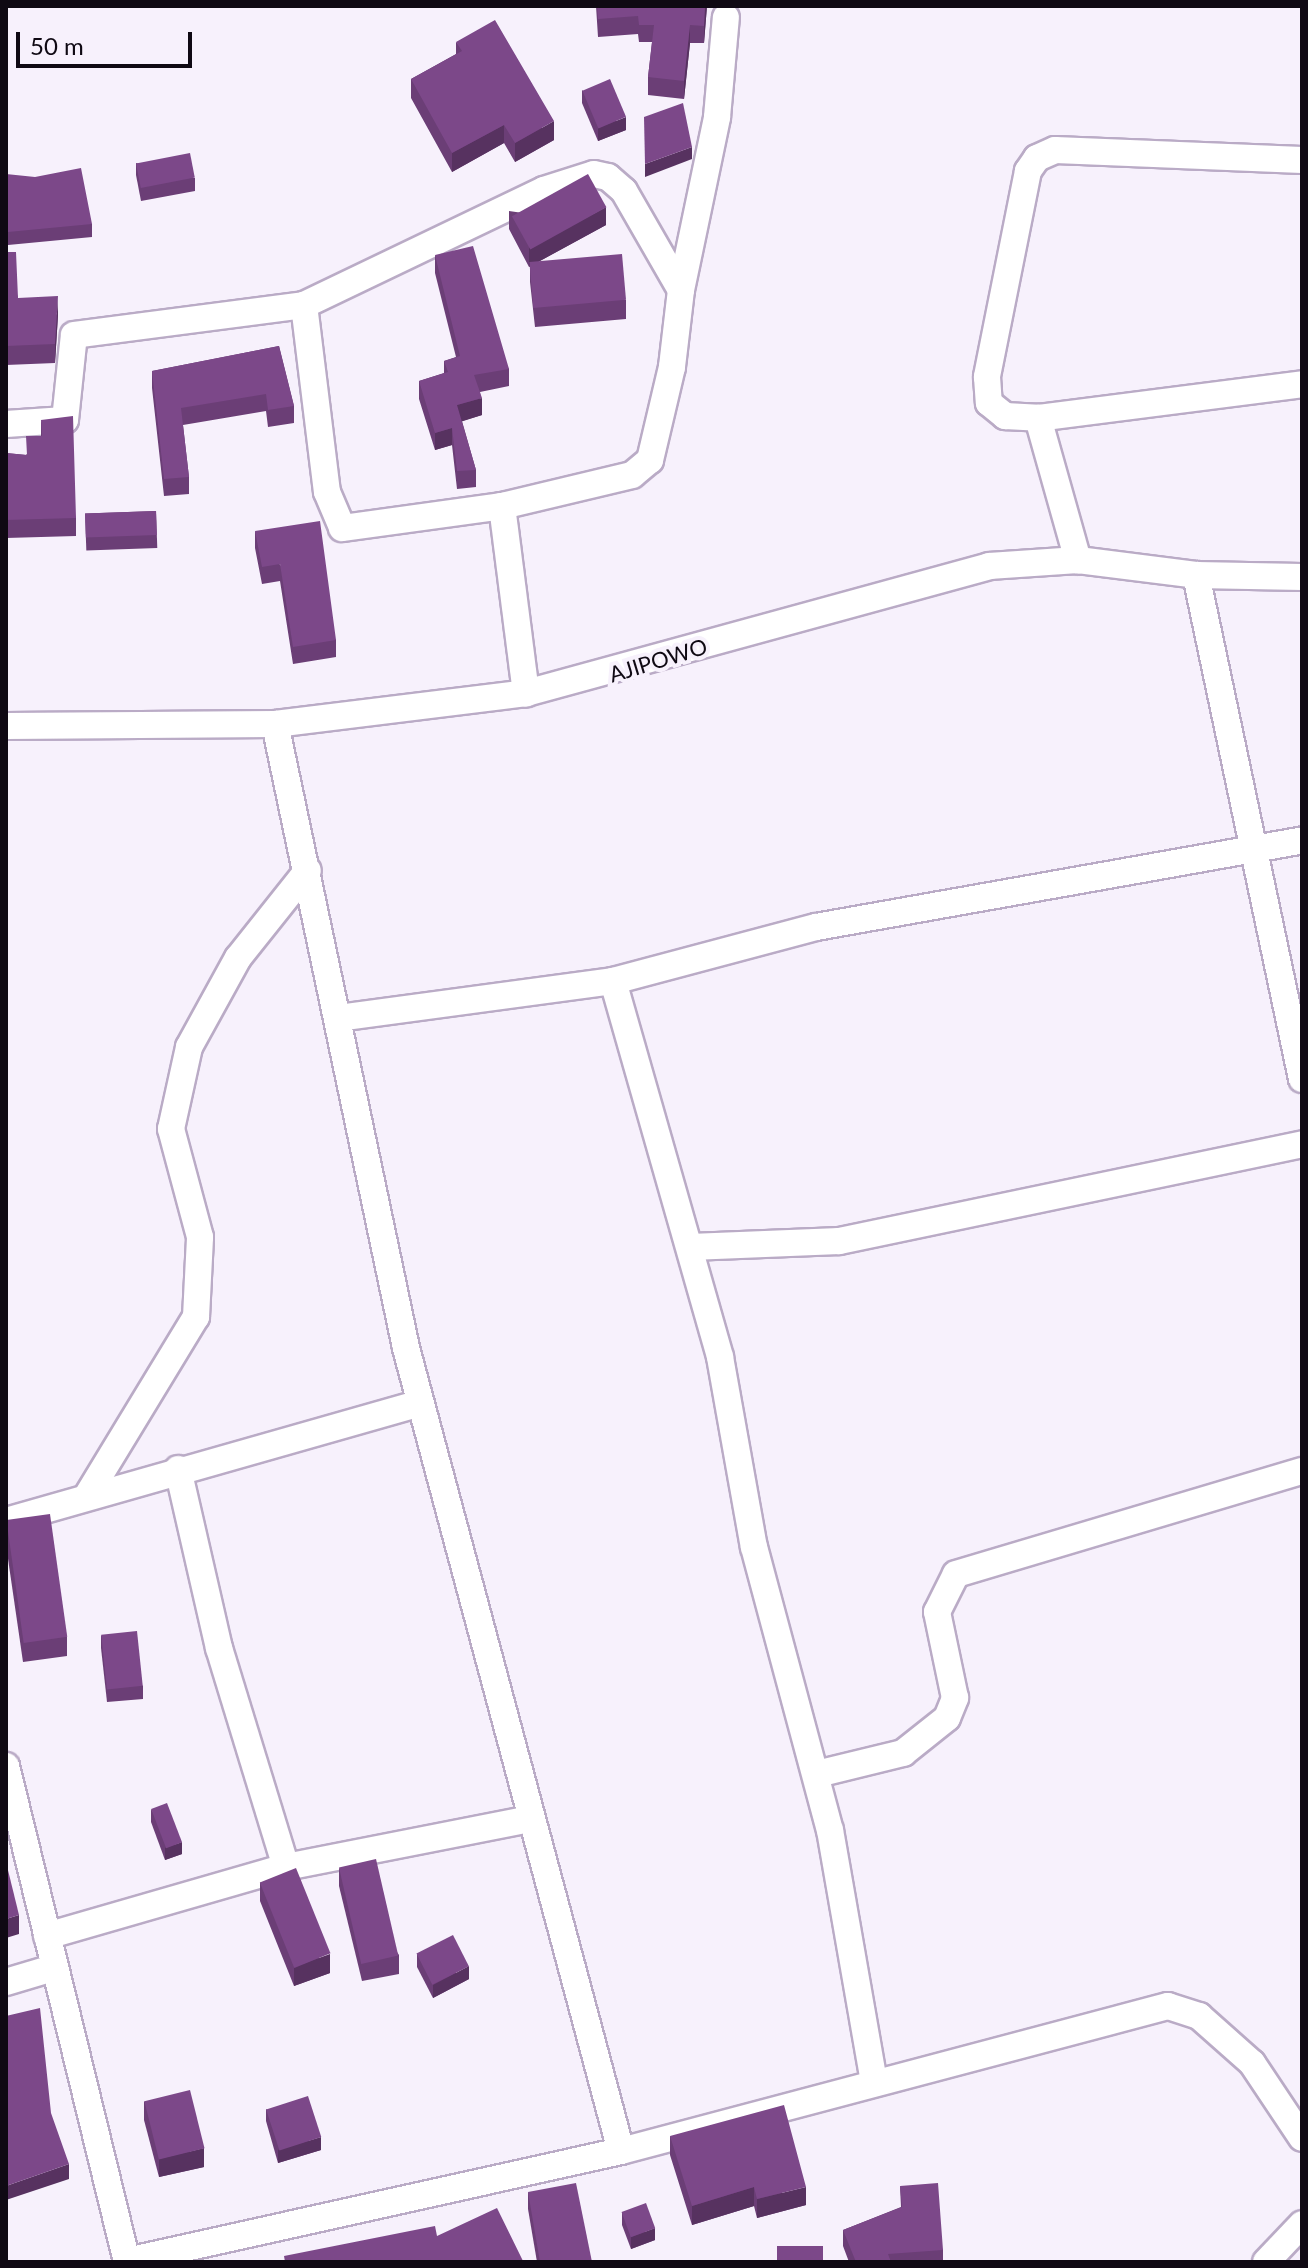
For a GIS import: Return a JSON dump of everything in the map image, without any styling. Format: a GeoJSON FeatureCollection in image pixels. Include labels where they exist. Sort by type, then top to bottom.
{"type":"FeatureCollection","features":[{"type":"Feature","properties":{"kind":"street"},"geometry":{"type":"LineString","coordinates":[[304,305],[327,492],[342,528],[502,506],[632,475],[650,460],[717,117],[726,17]]}},
{"type":"Feature","properties":{"kind":"street"},"geometry":{"type":"LineString","coordinates":[[1302,160],[1055,150],[1037,158],[1028,171],[987,377],[989,403],[1005,416],[1038,418],[1302,384]]}},
{"type":"Feature","properties":{"kind":"street"},"geometry":{"type":"LineString","coordinates":[[6,424],[65,420],[74,335],[304,305],[379,263],[594,174],[624,191],[681,290]]}},
{"type":"Feature","properties":{"kind":"street"},"geometry":{"type":"LineString","coordinates":[[1038,418],[1078,560]]}},
{"type":"Feature","properties":{"kind":"street"},"geometry":{"type":"LineString","coordinates":[[502,506],[526,693]]}},
{"type":"Feature","properties":{"kind":"street","name":"AJIPOWO"},"geometry":{"type":"LineString","coordinates":[[6,726],[275,724],[526,693],[989,566],[1078,560],[1196,575],[1302,577]]}},
{"type":"Feature","properties":{"kind":"street"},"geometry":{"type":"LineString","coordinates":[[1196,575],[1250,851],[1302,1079]]}},
{"type":"Feature","properties":{"kind":"street"},"geometry":{"type":"LineString","coordinates":[[275,724],[420,1403],[621,2151]]}},
{"type":"Feature","properties":{"kind":"street"},"geometry":{"type":"LineString","coordinates":[[339,1018],[613,981],[816,927],[1302,840]]}},
{"type":"Feature","properties":{"kind":"street"},"geometry":{"type":"LineString","coordinates":[[87,1496],[196,1317],[200,1237],[171,1129],[189,1047],[238,958],[308,870]]}},
{"type":"Feature","properties":{"kind":"street"},"geometry":{"type":"LineString","coordinates":[[613,981],[691,1247],[737,1436],[754,1547],[817,1774],[874,2082]]}},
{"type":"Feature","properties":{"kind":"street"},"geometry":{"type":"LineString","coordinates":[[691,1247],[839,1241],[1302,1144]]}},
{"type":"Feature","properties":{"kind":"street"},"geometry":{"type":"LineString","coordinates":[[6,1521],[178,1469],[420,1403]]}},
{"type":"Feature","properties":{"kind":"street"},"geometry":{"type":"LineString","coordinates":[[178,1469],[219,1648],[286,1867]]}},
{"type":"Feature","properties":{"kind":"street"},"geometry":{"type":"LineString","coordinates":[[817,1774],[903,1753],[947,1718],[955,1698],[937,1612],[956,1574],[1302,1471]]}},
{"type":"Feature","properties":{"kind":"street"},"geometry":{"type":"LineString","coordinates":[[6,1766],[127,2262],[621,2151],[874,2082],[1186,2007],[1252,2063],[1302,2138]]}},
{"type":"Feature","properties":{"kind":"street"},"geometry":{"type":"LineString","coordinates":[[47,1936],[286,1867],[531,1819]]}},
{"type":"Feature","properties":{"kind":"street"},"geometry":{"type":"LineString","coordinates":[[6,1982],[53,1968]]}},
{"type":"Feature","properties":{"kind":"street"},"geometry":{"type":"LineString","coordinates":[[1266,2262],[1302,2224]]}},
{"type":"Feature","properties":{"kind":"building"},"geometry":{"type":"Polygon","coordinates":[[[597,6],[705,6],[704,26],[690,25],[684,81],[648,77],[654,25],[639,25],[638,16],[598,19],[597,6]]]}},
{"type":"Feature","properties":{"kind":"building"},"geometry":{"type":"Polygon","coordinates":[[[495,20],[554,121],[515,143],[504,125],[452,153],[411,79],[462,51],[456,42],[495,20]]]}},
{"type":"Feature","properties":{"kind":"building"},"geometry":{"type":"Polygon","coordinates":[[[610,79],[626,117],[598,128],[582,91],[610,79]]]}},
{"type":"Feature","properties":{"kind":"building"},"geometry":{"type":"Polygon","coordinates":[[[683,103],[692,147],[645,164],[644,117],[683,103]]]}},
{"type":"Feature","properties":{"kind":"building"},"geometry":{"type":"Polygon","coordinates":[[[190,153],[195,178],[141,188],[136,163],[190,153]]]}},
{"type":"Feature","properties":{"kind":"building"},"geometry":{"type":"Polygon","coordinates":[[[81,168],[92,224],[8,232],[6,174],[35,177],[81,168]]]}},
{"type":"Feature","properties":{"kind":"building"},"geometry":{"type":"Polygon","coordinates":[[[588,174],[606,207],[530,249],[512,216],[588,174]]]}},
{"type":"Feature","properties":{"kind":"building"},"geometry":{"type":"Polygon","coordinates":[[[473,246],[509,369],[474,375],[482,398],[457,405],[476,470],[457,471],[452,428],[435,433],[419,381],[448,372],[444,361],[460,356],[435,255],[473,246]]]}},
{"type":"Feature","properties":{"kind":"building"},"geometry":{"type":"Polygon","coordinates":[[[6,252],[16,252],[18,298],[58,296],[55,344],[6,346],[6,252]]]}},
{"type":"Feature","properties":{"kind":"building"},"geometry":{"type":"Polygon","coordinates":[[[622,254],[626,300],[533,308],[529,262],[622,254]]]}},
{"type":"Feature","properties":{"kind":"building"},"geometry":{"type":"Polygon","coordinates":[[[279,346],[294,406],[268,410],[266,394],[181,408],[189,477],[164,479],[152,371],[279,346]]]}},
{"type":"Feature","properties":{"kind":"building"},"geometry":{"type":"Polygon","coordinates":[[[73,416],[76,518],[6,520],[6,453],[27,455],[26,436],[42,436],[41,420],[73,416]]]}},
{"type":"Feature","properties":{"kind":"building"},"geometry":{"type":"Polygon","coordinates":[[[156,511],[157,535],[86,537],[85,513],[156,511]]]}},
{"type":"Feature","properties":{"kind":"building"},"geometry":{"type":"Polygon","coordinates":[[[320,521],[336,640],[293,647],[280,564],[262,567],[255,531],[320,521]]]}},
{"type":"Feature","properties":{"kind":"building"},"geometry":{"type":"Polygon","coordinates":[[[50,1514],[67,1637],[24,1643],[6,1520],[50,1514]]]}},
{"type":"Feature","properties":{"kind":"building"},"geometry":{"type":"Polygon","coordinates":[[[137,1631],[143,1686],[107,1689],[101,1635],[137,1631]]]}},
{"type":"Feature","properties":{"kind":"building"},"geometry":{"type":"Polygon","coordinates":[[[167,1803],[182,1842],[166,1848],[151,1809],[167,1803]]]}},
{"type":"Feature","properties":{"kind":"building"},"geometry":{"type":"Polygon","coordinates":[[[376,1859],[398,1955],[361,1964],[339,1868],[376,1859]]]}},
{"type":"Feature","properties":{"kind":"building"},"geometry":{"type":"Polygon","coordinates":[[[6,1862],[19,1915],[6,1919],[6,1862]]]}},
{"type":"Feature","properties":{"kind":"building"},"geometry":{"type":"Polygon","coordinates":[[[296,1868],[330,1953],[294,1968],[260,1883],[296,1868]]]}},
{"type":"Feature","properties":{"kind":"building"},"geometry":{"type":"Polygon","coordinates":[[[453,1935],[469,1966],[432,1985],[416,1954],[453,1935]]]}},
{"type":"Feature","properties":{"kind":"building"},"geometry":{"type":"Polygon","coordinates":[[[40,2008],[51,2113],[69,2164],[6,2186],[6,2016],[40,2008]]]}},
{"type":"Feature","properties":{"kind":"building"},"geometry":{"type":"Polygon","coordinates":[[[190,2090],[205,2148],[159,2160],[144,2101],[190,2090]]]}},
{"type":"Feature","properties":{"kind":"building"},"geometry":{"type":"Polygon","coordinates":[[[308,2096],[321,2137],[279,2150],[266,2110],[308,2096]]]}},
{"type":"Feature","properties":{"kind":"building"},"geometry":{"type":"Polygon","coordinates":[[[784,2105],[806,2187],[757,2199],[754,2187],[692,2206],[670,2136],[784,2105]]]}},
{"type":"Feature","properties":{"kind":"building"},"geometry":{"type":"Polygon","coordinates":[[[576,2183],[592,2262],[540,2262],[528,2192],[576,2183]]]}},
{"type":"Feature","properties":{"kind":"building"},"geometry":{"type":"Polygon","coordinates":[[[938,2183],[943,2250],[888,2254],[891,2262],[856,2262],[843,2230],[902,2207],[900,2186],[938,2183]]]}},
{"type":"Feature","properties":{"kind":"building"},"geometry":{"type":"Polygon","coordinates":[[[646,2203],[655,2228],[631,2237],[622,2212],[646,2203]]]}},
{"type":"Feature","properties":{"kind":"building"},"geometry":{"type":"Polygon","coordinates":[[[497,2208],[522,2262],[285,2262],[284,2256],[435,2226],[437,2236],[497,2208]]]}},
{"type":"Feature","properties":{"kind":"building"},"geometry":{"type":"Polygon","coordinates":[[[777,2246],[823,2246],[823,2262],[777,2262],[777,2246]]]}}]}
